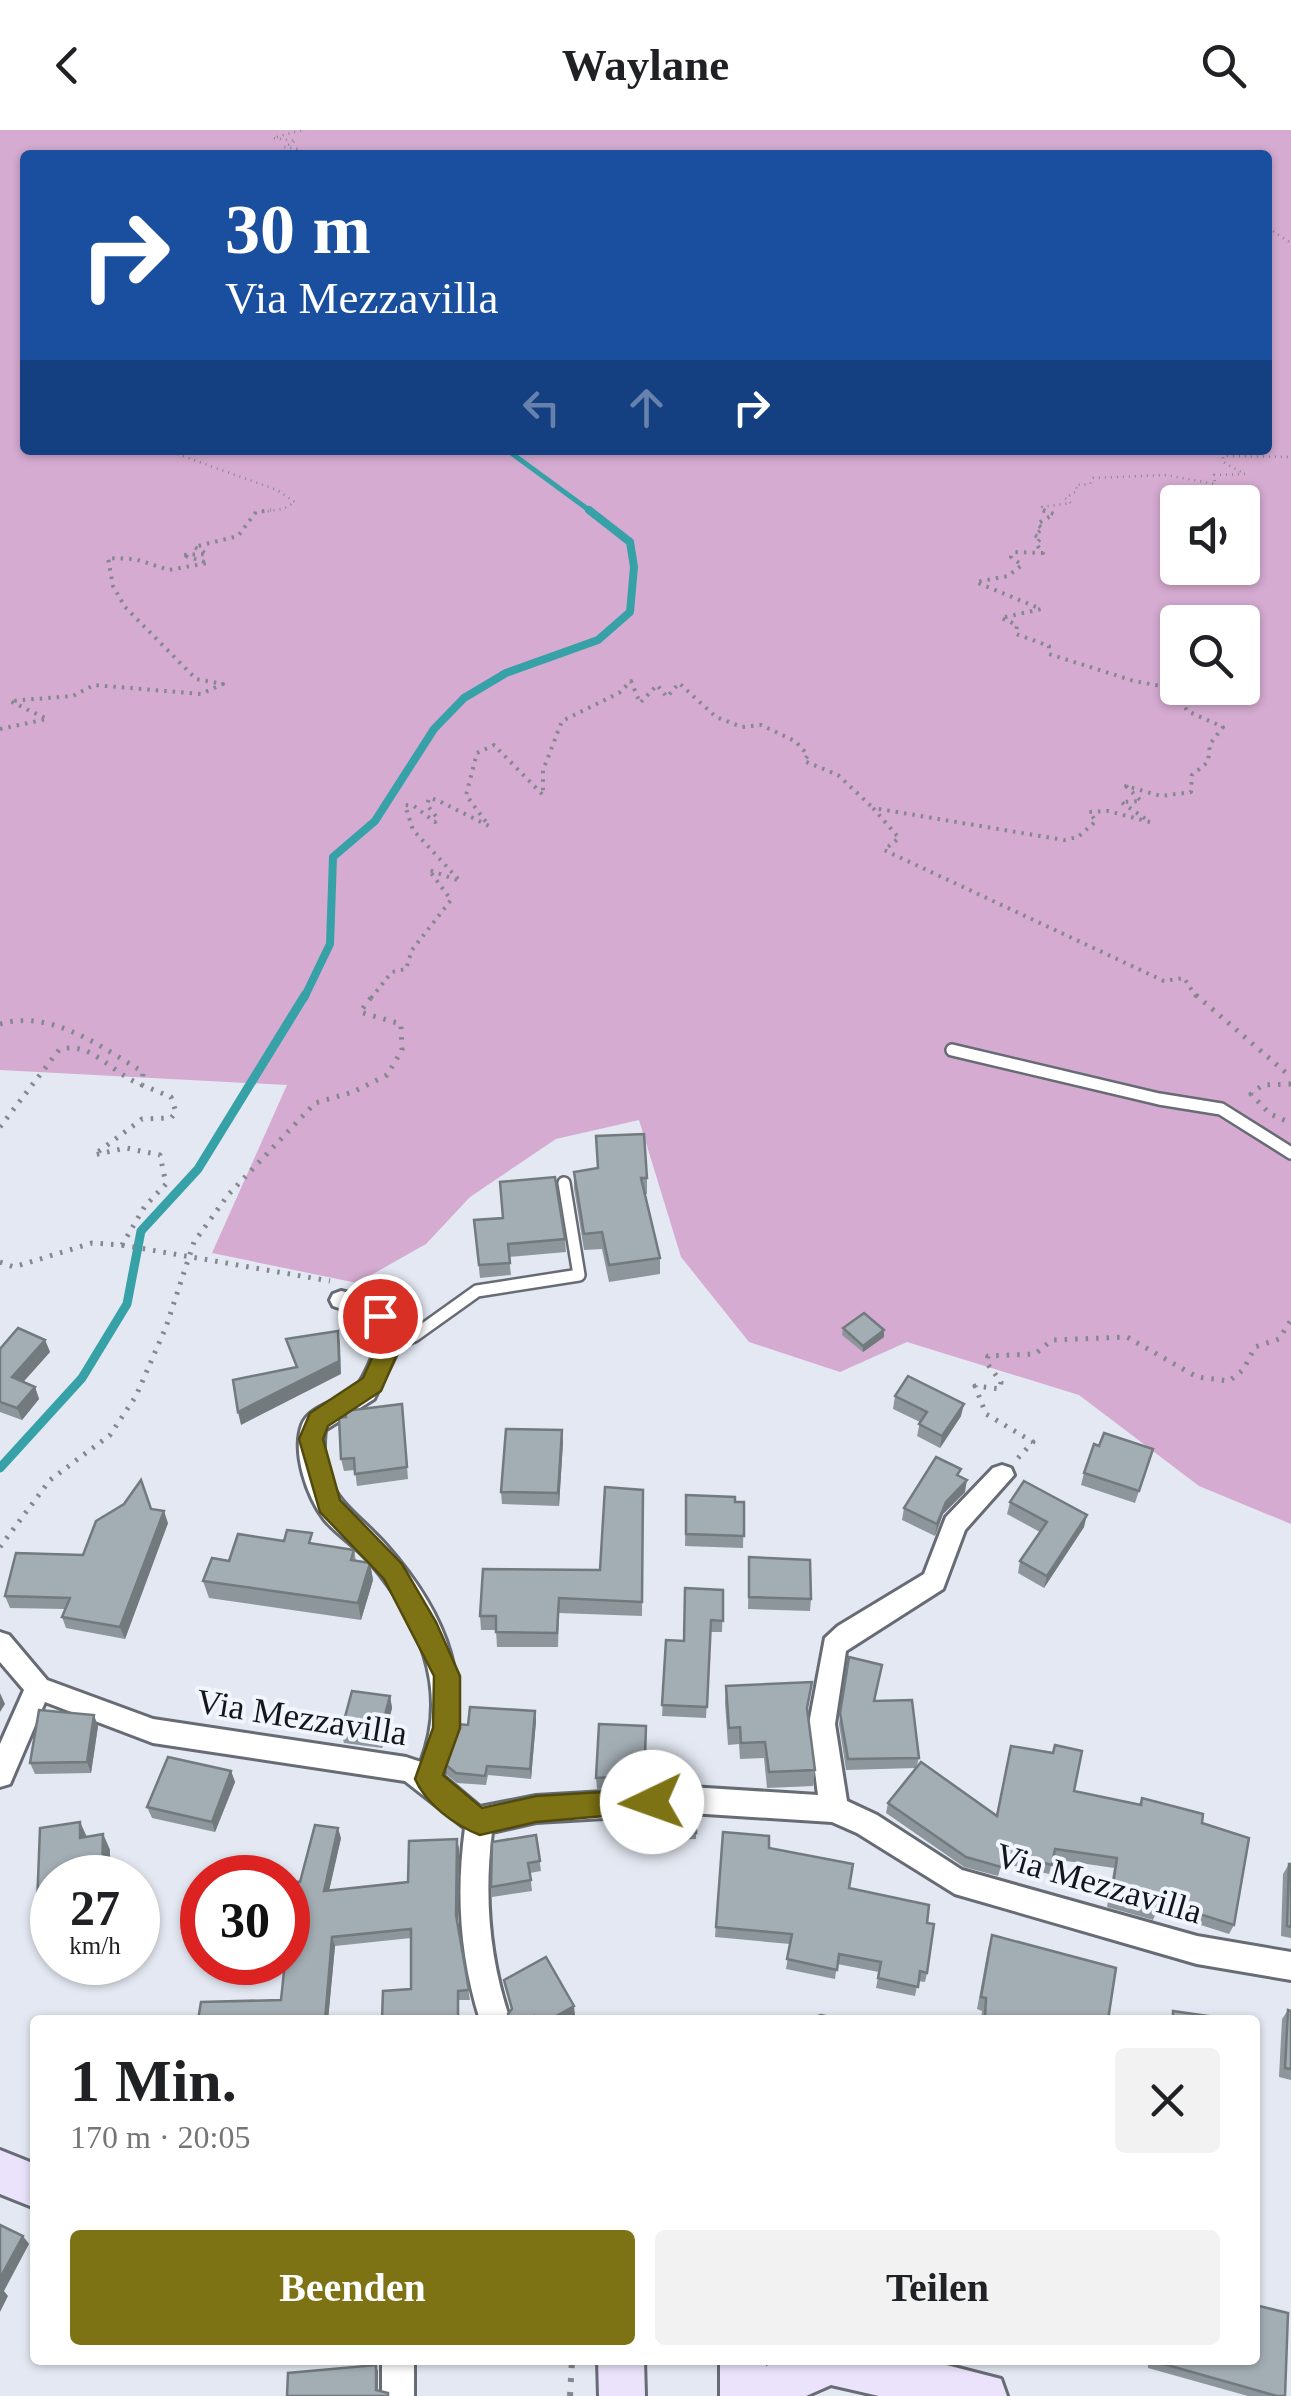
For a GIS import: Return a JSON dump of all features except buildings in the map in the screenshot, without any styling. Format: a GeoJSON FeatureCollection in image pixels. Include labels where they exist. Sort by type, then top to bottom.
{"type":"FeatureCollection","features":[{"type":"Feature","properties":{"kind":"street"},"geometry":{"type":"LineString","coordinates":[[350,1301],[388,1324],[391,1345],[372,1384],[319,1420],[311,1439],[329,1505],[393,1572],[444,1666],[450,1704],[441,1751],[428,1779]]}},
{"type":"Feature","properties":{"kind":"street"},"geometry":{"type":"LineString","coordinates":[[834,1808],[822,1724],[834,1646],[846,1634],[934,1580],[955,1524],[1002,1475]]}},
{"type":"Feature","properties":{"kind":"street","name":"Via Mezzavilla"},"geometry":{"type":"LineString","coordinates":[[0,1642],[38,1688],[153,1731],[386,1766],[428,1779],[456,1807],[480,1822],[536,1809],[690,1800],[834,1808],[867,1824],[955,1880],[1196,1950],[1291,1966]]}},
{"type":"Feature","properties":{"kind":"street"},"geometry":{"type":"LineString","coordinates":[[0,1775],[38,1688]]}},
{"type":"Feature","properties":{"kind":"street"},"geometry":{"type":"LineString","coordinates":[[480,1822],[472,1891],[475,1947],[494,2015]]}},
{"type":"Feature","properties":{"kind":"street"},"geometry":{"type":"LineString","coordinates":[[0,2172],[30,2184]]}},
{"type":"Feature","properties":{"kind":"street"},"geometry":{"type":"LineString","coordinates":[[398,2365],[398,2396]]}},
{"type":"Feature","properties":{"kind":"street"},"geometry":{"type":"LineString","coordinates":[[743,2396],[744,2365]]}},
{"type":"Feature","properties":{"kind":"street"},"geometry":{"type":"LineString","coordinates":[[753,2396],[818,2365]]}},
{"type":"Feature","properties":{"kind":"street"},"geometry":{"type":"LineString","coordinates":[[844,2365],[984,2396]]}},
{"type":"Feature","properties":{"kind":"lane"},"geometry":{"type":"LineString","coordinates":[[952,1050],[1159,1100],[1221,1109],[1291,1153]]}},
{"type":"Feature","properties":{"kind":"lane"},"geometry":{"type":"LineString","coordinates":[[391,1345],[414,1336],[478,1291],[580,1275],[564,1183]]}},
{"type":"Feature","properties":{"kind":"path"},"geometry":{"type":"LineString","coordinates":[[298,150],[284,147],[296,141],[273,138],[302,130]]}},
{"type":"Feature","properties":{"kind":"path"},"geometry":{"type":"LineString","coordinates":[[0,729],[47,718],[10,700],[74,696],[94,685],[149,694],[201,694],[223,684],[196,679],[168,646],[135,621],[107,574],[108,558],[135,559],[168,570],[208,563],[182,555],[207,554],[194,547],[238,536],[256,512],[283,509],[296,502],[261,482],[229,478],[177,455]]}},
{"type":"Feature","properties":{"kind":"path"},"geometry":{"type":"LineString","coordinates":[[872,808],[1064,840],[1078,837],[1096,820],[1090,812],[1108,811],[1150,822],[1121,802],[1141,800],[1126,786],[1161,796],[1191,792],[1192,775],[1208,762],[1210,744],[1223,727],[1188,711],[1177,689],[1134,681],[1049,654],[1049,646],[1016,634],[1017,625],[1001,618],[1041,609],[1021,595],[976,582],[1008,576],[1022,565],[1011,557],[1014,552],[1042,552],[1036,544],[1041,538],[1034,535],[1042,529],[1037,524],[1054,514],[1044,513],[1042,507],[1072,503],[1065,498],[1077,491],[1076,485],[1090,484],[1093,478],[1166,475],[1215,484],[1214,475],[1245,474],[1223,462],[1222,456],[1291,457]]}},
{"type":"Feature","properties":{"kind":"path"},"geometry":{"type":"LineString","coordinates":[[0,1547],[50,1480],[110,1435],[136,1396],[194,1242],[228,1195],[277,1142],[287,1138],[314,1103],[334,1094],[351,1093],[400,1063],[406,1052],[402,1024],[360,1012],[392,972],[406,969],[412,950],[450,900],[428,870],[460,881],[413,830],[405,806],[414,806],[435,822],[438,819],[428,806],[429,798],[444,801],[470,811],[488,826],[466,795],[477,753],[494,745],[543,795],[542,770],[562,721],[619,693],[631,681],[640,703],[650,688],[657,685],[666,697],[678,682],[716,717],[742,727],[762,725],[795,741],[808,755],[804,762],[838,775],[899,838],[884,850],[1164,980],[1184,978],[1200,1002],[1291,1077]]}},
{"type":"Feature","properties":{"kind":"path"},"geometry":{"type":"LineString","coordinates":[[0,1024],[14,1020],[74,1030],[143,1072],[142,1085]]}},
{"type":"Feature","properties":{"kind":"path"},"geometry":{"type":"LineString","coordinates":[[0,1127],[59,1050],[70,1044],[88,1048],[116,1075],[171,1097],[176,1112],[171,1118],[142,1120],[94,1155],[145,1148],[160,1155],[167,1171],[166,1184],[145,1206],[124,1246]]}},
{"type":"Feature","properties":{"kind":"path"},"geometry":{"type":"LineString","coordinates":[[1291,1084],[1263,1085],[1251,1094],[1270,1114],[1291,1123]]}},
{"type":"Feature","properties":{"kind":"path"},"geometry":{"type":"LineString","coordinates":[[0,1262],[14,1267],[92,1243],[124,1246],[325,1278],[344,1288],[350,1301]]}},
{"type":"Feature","properties":{"kind":"path"},"geometry":{"type":"LineString","coordinates":[[1032,1442],[986,1414],[975,1386],[1000,1389],[1001,1382],[986,1362],[988,1356],[1035,1354],[1046,1342],[1064,1338],[1133,1338],[1196,1378],[1218,1381],[1236,1376],[1248,1367],[1255,1347],[1279,1339],[1291,1320]]}},
{"type":"Feature","properties":{"kind":"path"},"geometry":{"type":"LineString","coordinates":[[570,2396],[572,2365]]}},
{"type":"Feature","properties":{"kind":"shaded area"},"geometry":{"type":"Polygon","coordinates":[[[0,130],[1291,130],[1291,1524],[1199,1486],[1079,1395],[907,1342],[840,1372],[749,1342],[681,1257],[639,1120],[556,1139],[470,1197],[426,1244],[357,1283],[212,1253],[287,1085],[0,1070],[0,130]]]}},
{"type":"Feature","properties":{"kind":"waterway"},"geometry":{"type":"LineString","coordinates":[[514,455],[590,511]]}},
{"type":"Feature","properties":{"kind":"waterway"},"geometry":{"type":"LineString","coordinates":[[304,998],[330,944],[333,857],[375,821],[434,729],[464,698],[506,673],[598,640],[630,612],[634,567],[630,542],[590,511]]}},
{"type":"Feature","properties":{"kind":"waterway"},"geometry":{"type":"LineString","coordinates":[[0,1468],[82,1378],[127,1304],[141,1231],[198,1169],[305,995]]}},
{"type":"Feature","properties":{"kind":"route"},"geometry":{"type":"LineString","coordinates":[[380,1316],[388,1324],[392,1338],[372,1384],[356,1399],[319,1420],[311,1431],[311,1439],[329,1505],[393,1572],[427,1630],[447,1676],[450,1704],[446,1728],[428,1779],[445,1798],[480,1822],[536,1809],[652,1802]]}}]}
